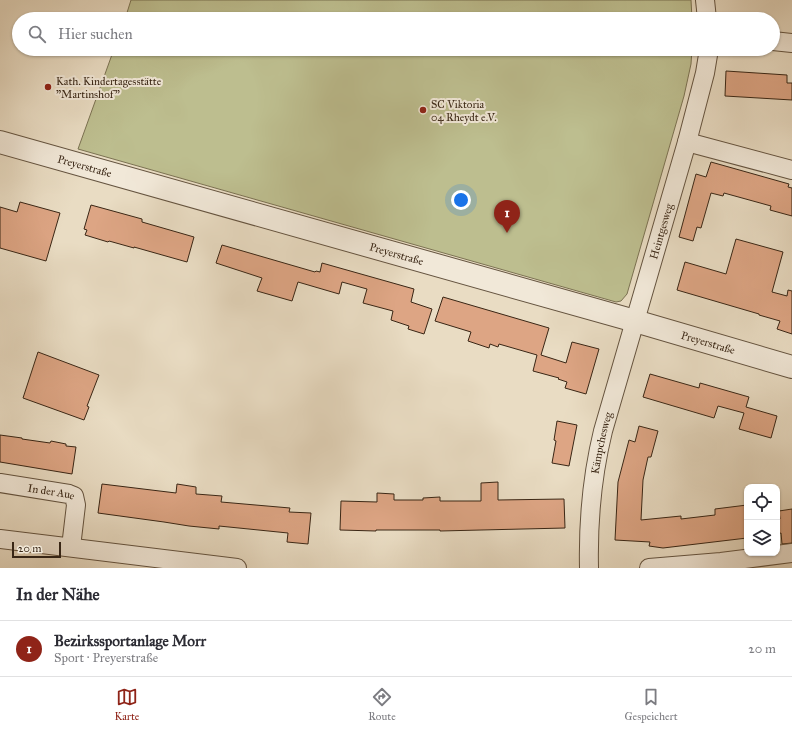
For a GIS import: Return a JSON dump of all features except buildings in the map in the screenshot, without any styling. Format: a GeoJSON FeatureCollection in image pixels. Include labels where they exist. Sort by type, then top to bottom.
{"type":"FeatureCollection","features":[{"type":"Feature","properties":{"kind":"street"},"geometry":{"type":"LineString","coordinates":[[705,0],[706,12]]}},
{"type":"Feature","properties":{"kind":"street"},"geometry":{"type":"LineString","coordinates":[[780,42],[792,43]]}},
{"type":"Feature","properties":{"kind":"street","name":"Heintgesweg"},"geometry":{"type":"LineString","coordinates":[[635,321],[687,142],[705,74],[707,56]]}},
{"type":"Feature","properties":{"kind":"street","name":"Preyerstraße"},"geometry":{"type":"LineString","coordinates":[[0,142],[635,321],[792,367]]}},
{"type":"Feature","properties":{"kind":"street"},"geometry":{"type":"LineString","coordinates":[[687,142],[792,170]]}},
{"type":"Feature","properties":{"kind":"street","name":"Kämpchesweg"},"geometry":{"type":"LineString","coordinates":[[589,568],[588,544],[596,462],[603,431],[635,321]]}},
{"type":"Feature","properties":{"kind":"street","name":"In der Aue"},"geometry":{"type":"LineString","coordinates":[[0,483],[74,496],[76,505],[71,547]]}},
{"type":"Feature","properties":{"kind":"street"},"geometry":{"type":"LineString","coordinates":[[0,539],[237,568]]}},
{"type":"Feature","properties":{"kind":"street"},"geometry":{"type":"LineString","coordinates":[[649,568],[721,562],[792,553]]}},
{"type":"Feature","properties":{"kind":"green space"},"geometry":{"type":"Polygon","coordinates":[[[131,0],[691,0],[692,12],[127,12],[131,0]]]}},
{"type":"Feature","properties":{"kind":"green space"},"geometry":{"type":"Polygon","coordinates":[[[111,56],[692,56],[684,96],[627,294],[621,301],[616,302],[78,149],[111,56]]]}},
{"type":"Feature","properties":{"kind":"place","name":"Kath. Kindertagesstätte \"Martinshof\""},"geometry":{"type":"Point","coordinates":[48,87]}},
{"type":"Feature","properties":{"kind":"place","name":"SC Viktoria 04 Rheydt e.V."},"geometry":{"type":"Point","coordinates":[423,110]}},
{"type":"Feature","properties":{"kind":"place","name":"Bezirkssportanlage Morr"},"geometry":{"type":"Point","coordinates":[507,233]}}]}
